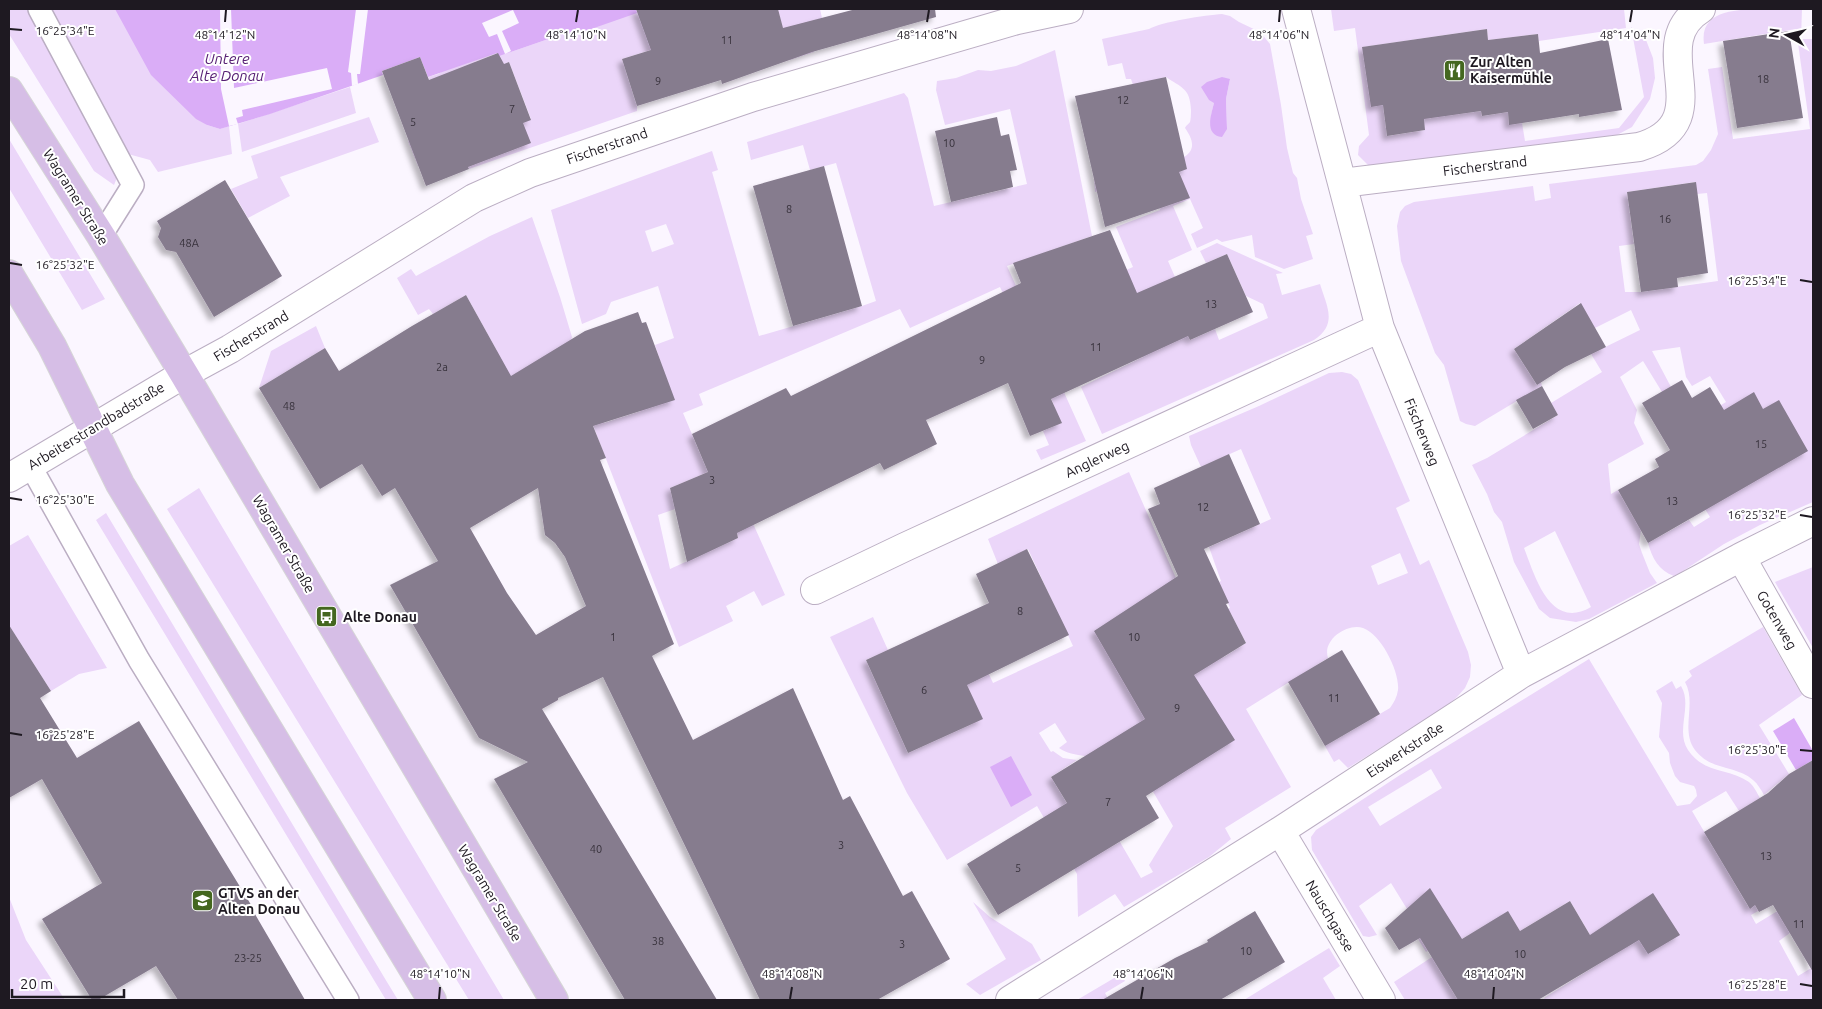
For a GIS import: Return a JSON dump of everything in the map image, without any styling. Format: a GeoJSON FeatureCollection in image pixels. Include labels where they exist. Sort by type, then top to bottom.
{"type":"FeatureCollection","features":[{"type":"Feature","properties":{"kind":"main road","name":"Wagramer Straße"},"geometry":{"type":"LineString","coordinates":[[9,91],[101,236],[184,374],[554,1000]]}},
{"type":"Feature","properties":{"kind":"main road"},"geometry":{"type":"LineString","coordinates":[[9,274],[52,346],[120,484],[432,1000]]}},
{"type":"Feature","properties":{"kind":"street","name":"Fischerstrand"},"geometry":{"type":"LineString","coordinates":[[184,374],[230,350],[474,198],[530,173],[753,97],[1017,20],[1069,9]]}},
{"type":"Feature","properties":{"kind":"street"},"geometry":{"type":"LineString","coordinates":[[1296,9],[1342,183]]}},
{"type":"Feature","properties":{"kind":"street","name":"Fischerstrand"},"geometry":{"type":"LineString","coordinates":[[1342,183],[1638,147],[1655,142],[1671,130],[1680,110],[1681,86],[1676,53],[1680,33],[1691,15],[1701,9]]}},
{"type":"Feature","properties":{"kind":"street","name":"Fischerweg"},"geometry":{"type":"LineString","coordinates":[[1342,183],[1380,328],[1521,674]]}},
{"type":"Feature","properties":{"kind":"street","name":"Anglerweg"},"geometry":{"type":"LineString","coordinates":[[815,590],[1380,328]]}},
{"type":"Feature","properties":{"kind":"street","name":"Arbeiterstrandbadstraße"},"geometry":{"type":"LineString","coordinates":[[19,472],[184,374]]}},
{"type":"Feature","properties":{"kind":"street","name":"Eiswerkstraße"},"geometry":{"type":"LineString","coordinates":[[1010,1000],[1280,831],[1521,674],[1813,520]]}},
{"type":"Feature","properties":{"kind":"street","name":"Gotenweg"},"geometry":{"type":"LineString","coordinates":[[1741,557],[1813,684]]}},
{"type":"Feature","properties":{"kind":"street","name":"Nauschgasse"},"geometry":{"type":"LineString","coordinates":[[1280,831],[1381,1000]]}},
{"type":"Feature","properties":{"kind":"lane"},"geometry":{"type":"LineString","coordinates":[[39,9],[133,184],[101,236]]}},
{"type":"Feature","properties":{"kind":"lane"},"geometry":{"type":"LineString","coordinates":[[19,472],[138,660],[348,1000]]}},
{"type":"Feature","properties":{"kind":"shaded area"},"geometry":{"type":"Polygon","coordinates":[[[9,9],[29,9],[116,174],[114,185],[94,171],[9,34],[9,9]]]}},
{"type":"Feature","properties":{"kind":"shaded area"},"geometry":{"type":"Polygon","coordinates":[[[49,9],[139,9],[207,125],[220,129],[229,126],[232,154],[158,172],[150,160],[128,154],[49,9]]]}},
{"type":"Feature","properties":{"kind":"shaded area"},"geometry":{"type":"Polygon","coordinates":[[[636,9],[641,22],[658,16],[656,9],[684,9],[695,36],[622,59],[637,111],[469,169],[461,149],[418,166],[408,141],[447,126],[428,77],[438,74],[483,47],[505,54],[560,35],[574,35],[636,9]],[[498,53],[475,62],[531,119],[509,62],[502,65],[498,53]]]}},
{"type":"Feature","properties":{"kind":"shaded area"},"geometry":{"type":"Polygon","coordinates":[[[778,9],[820,9],[822,18],[806,23],[814,52],[790,60],[778,9]]]}},
{"type":"Feature","properties":{"kind":"shaded area"},"geometry":{"type":"Polygon","coordinates":[[[1331,9],[1624,9],[1626,28],[1539,41],[1538,34],[1488,40],[1487,29],[1363,47],[1383,105],[1387,136],[1425,130],[1421,101],[1455,96],[1458,114],[1481,111],[1482,116],[1508,112],[1509,124],[1522,123],[1525,141],[1619,128],[1644,97],[1631,27],[1646,40],[1653,58],[1655,78],[1650,99],[1632,127],[1617,135],[1432,158],[1381,168],[1369,166],[1358,155],[1359,146],[1369,135],[1355,28],[1334,31],[1331,9]]]}},
{"type":"Feature","properties":{"kind":"shaded area"},"geometry":{"type":"Polygon","coordinates":[[[1802,9],[1801,39],[1813,39],[1813,502],[1760,525],[1724,544],[1674,576],[1664,571],[1654,559],[1648,543],[1689,520],[1694,527],[1710,517],[1705,509],[1721,405],[1726,402],[1710,376],[1692,386],[1686,377],[1680,347],[1652,351],[1671,387],[1662,392],[1643,361],[1620,377],[1637,410],[1634,423],[1644,444],[1608,464],[1611,494],[1618,490],[1641,530],[1639,544],[1650,573],[1657,583],[1589,619],[1576,622],[1550,618],[1539,609],[1514,562],[1502,522],[1494,512],[1472,465],[1558,415],[1551,403],[1602,372],[1591,354],[1640,330],[1631,310],[1595,328],[1580,303],[1514,349],[1537,385],[1541,382],[1542,386],[1475,426],[1466,424],[1460,421],[1444,365],[1435,353],[1401,261],[1397,226],[1400,212],[1405,206],[1414,202],[1533,186],[1535,201],[1551,198],[1549,184],[1696,165],[1703,161],[1711,150],[1718,134],[1708,69],[1722,67],[1733,139],[1810,129],[1796,29],[1704,44],[1704,32],[1714,18],[1732,11],[1802,9]],[[1695,182],[1627,192],[1634,244],[1619,246],[1625,292],[1641,292],[1718,281],[1707,193],[1697,194],[1695,182]],[[1555,531],[1524,548],[1533,572],[1546,597],[1565,612],[1577,613],[1591,607],[1555,531]]]}},
{"type":"Feature","properties":{"kind":"shaded area"},"geometry":{"type":"Polygon","coordinates":[[[1222,14],[1230,16],[1260,32],[1270,44],[1287,148],[1313,234],[1306,236],[1313,259],[1284,269],[1255,257],[1252,235],[1222,242],[1217,239],[1197,248],[1191,234],[1203,228],[1190,199],[1173,206],[1192,250],[1168,261],[1175,277],[1164,282],[1190,340],[1215,329],[1219,340],[1268,318],[1263,304],[1246,296],[1227,254],[1206,263],[1200,251],[1217,243],[1283,273],[1276,274],[1282,295],[1320,284],[1329,315],[1326,328],[1314,340],[1102,434],[1081,387],[1143,357],[1119,306],[1052,302],[1133,267],[1116,227],[1160,210],[1152,182],[1095,192],[1094,178],[1184,157],[1191,150],[1192,143],[1185,128],[1190,122],[1191,110],[1189,97],[1184,89],[1166,77],[1133,85],[1131,79],[1126,79],[1122,63],[1108,66],[1102,39],[1149,29],[1173,21],[1222,14]],[[1230,79],[1214,103],[1211,115],[1227,129],[1226,99],[1230,79]]]}},
{"type":"Feature","properties":{"kind":"shaded area"},"geometry":{"type":"Polygon","coordinates":[[[1055,50],[1092,236],[1007,266],[1086,441],[1041,460],[1036,450],[1049,445],[1043,431],[1061,423],[1043,379],[1000,287],[910,328],[900,309],[699,394],[703,405],[683,413],[708,472],[670,488],[675,509],[658,515],[670,569],[738,538],[735,523],[751,519],[785,595],[762,606],[754,591],[726,606],[733,621],[679,647],[582,397],[662,366],[655,345],[674,338],[658,286],[611,302],[606,314],[582,324],[551,210],[712,151],[718,170],[712,172],[759,336],[862,306],[876,301],[836,163],[810,170],[803,145],[751,160],[747,142],[904,93],[908,98],[934,206],[1027,184],[1010,109],[945,125],[936,90],[937,81],[956,78],[978,70],[991,71],[1016,66],[1055,50]],[[666,224],[645,231],[652,252],[674,244],[666,224]],[[635,393],[598,405],[604,423],[641,411],[635,393]]]}},
{"type":"Feature","properties":{"kind":"shaded area"},"geometry":{"type":"Polygon","coordinates":[[[350,87],[356,113],[242,152],[238,124],[350,87]]]}},
{"type":"Feature","properties":{"kind":"shaded area"},"geometry":{"type":"Polygon","coordinates":[[[369,117],[379,142],[280,177],[290,196],[248,218],[231,189],[258,178],[251,156],[369,117]]]}},
{"type":"Feature","properties":{"kind":"shaded area"},"geometry":{"type":"Polygon","coordinates":[[[9,139],[105,299],[82,310],[9,188],[9,139]]]}},
{"type":"Feature","properties":{"kind":"shaded area"},"geometry":{"type":"Polygon","coordinates":[[[532,217],[572,337],[570,344],[461,406],[497,351],[466,295],[433,314],[429,309],[418,315],[397,278],[411,269],[416,276],[490,236],[532,217]]]}},
{"type":"Feature","properties":{"kind":"shaded area"},"geometry":{"type":"Polygon","coordinates":[[[316,326],[325,348],[259,388],[271,351],[316,326]]]}},
{"type":"Feature","properties":{"kind":"shaded area"},"geometry":{"type":"Polygon","coordinates":[[[1342,372],[1351,374],[1358,380],[1410,501],[1396,508],[1420,565],[1429,560],[1468,652],[1471,665],[1470,677],[1465,688],[1448,705],[1348,768],[1339,759],[1334,762],[1325,746],[1390,708],[1397,695],[1398,682],[1388,654],[1370,632],[1357,627],[1337,634],[1329,645],[1327,651],[1328,658],[1246,709],[1291,787],[1225,828],[1231,839],[1209,857],[1124,907],[1115,894],[1078,917],[1077,874],[1037,806],[947,860],[907,793],[830,637],[873,617],[888,650],[866,660],[908,753],[982,719],[940,626],[972,638],[993,683],[1073,646],[1028,549],[998,564],[988,539],[1129,472],[1195,621],[1230,608],[1219,582],[1221,581],[1209,547],[1271,519],[1241,449],[1201,467],[1189,436],[1329,373],[1342,372]],[[1400,553],[1371,566],[1378,585],[1408,573],[1400,553]],[[1231,614],[1224,657],[1246,643],[1231,614]],[[1055,723],[1039,733],[1051,752],[1053,751],[1063,758],[1077,760],[1051,777],[1098,854],[1120,842],[1141,878],[1153,872],[1149,865],[1173,826],[1148,783],[1085,756],[1071,754],[1059,748],[1067,742],[1055,723]]]}},
{"type":"Feature","properties":{"kind":"shaded area"},"geometry":{"type":"Polygon","coordinates":[[[199,488],[504,1000],[469,1000],[167,509],[199,488]]]}},
{"type":"Feature","properties":{"kind":"shaded area"},"geometry":{"type":"Polygon","coordinates":[[[106,513],[398,1000],[386,1000],[96,520],[106,513]]]}},
{"type":"Feature","properties":{"kind":"shaded area"},"geometry":{"type":"Polygon","coordinates":[[[28,535],[107,668],[79,674],[51,691],[12,630],[9,631],[9,546],[28,535]]]}},
{"type":"Feature","properties":{"kind":"shaded area"},"geometry":{"type":"Polygon","coordinates":[[[1813,567],[1813,648],[1775,582],[1813,567]]]}},
{"type":"Feature","properties":{"kind":"shaded area"},"geometry":{"type":"Polygon","coordinates":[[[1763,627],[1802,695],[1759,725],[1789,774],[1764,795],[1756,783],[1746,775],[1716,765],[1701,757],[1695,750],[1689,734],[1690,699],[1685,682],[1692,676],[1689,671],[1763,627]]]}},
{"type":"Feature","properties":{"kind":"shaded area"},"geometry":{"type":"Polygon","coordinates":[[[1589,659],[1677,806],[1690,804],[1697,796],[1696,790],[1694,786],[1680,782],[1675,776],[1670,763],[1669,753],[1659,737],[1662,703],[1656,691],[1672,681],[1676,689],[1681,686],[1684,694],[1684,742],[1694,758],[1709,767],[1733,774],[1749,782],[1760,798],[1739,811],[1726,791],[1692,811],[1748,906],[1754,902],[1758,911],[1751,915],[1756,924],[1781,909],[1790,933],[1779,941],[1798,976],[1813,967],[1813,1000],[1545,1000],[1544,998],[1605,960],[1570,901],[1520,931],[1508,912],[1443,950],[1439,943],[1426,952],[1418,939],[1450,920],[1407,909],[1391,883],[1359,906],[1377,935],[1363,936],[1312,850],[1311,837],[1316,830],[1400,775],[1589,659]],[[1431,769],[1368,807],[1380,826],[1442,788],[1431,769]]]}},
{"type":"Feature","properties":{"kind":"shaded area"},"geometry":{"type":"Polygon","coordinates":[[[9,897],[26,940],[65,1000],[9,1000],[9,897]]]}},
{"type":"Feature","properties":{"kind":"shaded area"},"geometry":{"type":"Polygon","coordinates":[[[973,902],[990,917],[1032,944],[1041,960],[980,995],[966,984],[1006,959],[973,902]]]}},
{"type":"Feature","properties":{"kind":"shaded area"},"geometry":{"type":"Polygon","coordinates":[[[1329,948],[1340,966],[1323,978],[1336,1000],[1244,1000],[1329,948]]]}},
{"type":"Feature","properties":{"kind":"shaded area"},"geometry":{"type":"Polygon","coordinates":[[[1432,957],[1458,1000],[1405,1000],[1394,982],[1432,957]]]}},
{"type":"Feature","properties":{"kind":"shaded area"},"geometry":{"type":"Polygon","coordinates":[[[1121,974],[1125,981],[1105,993],[1109,1000],[1077,1000],[1121,974]]]}},
{"type":"Feature","properties":{"kind":"water","name":"Untere Alte Donau"},"geometry":{"type":"Polygon","coordinates":[[[115,9],[636,9],[637,13],[574,35],[560,35],[499,56],[497,53],[428,77],[420,57],[382,71],[383,75],[220,129],[196,119],[151,75],[115,9]]]}},
{"type":"Feature","properties":{"kind":"water"},"geometry":{"type":"Polygon","coordinates":[[[1222,77],[1230,79],[1226,99],[1227,129],[1222,137],[1213,133],[1211,129],[1210,119],[1214,103],[1209,100],[1201,87],[1207,82],[1222,77]]]}},
{"type":"Feature","properties":{"kind":"water"},"geometry":{"type":"Polygon","coordinates":[[[1794,718],[1813,751],[1813,760],[1796,770],[1773,731],[1794,718]]]}},
{"type":"Feature","properties":{"kind":"water"},"geometry":{"type":"Polygon","coordinates":[[[1011,756],[1032,795],[1011,807],[990,767],[1011,756]]]}},
{"type":"Feature","properties":{"kind":"pier"},"geometry":{"type":"Polygon","coordinates":[[[220,9],[231,9],[234,88],[327,68],[332,89],[242,110],[243,116],[236,118],[238,124],[229,126],[221,89],[220,9]]]}},
{"type":"Feature","properties":{"kind":"pier"},"geometry":{"type":"Polygon","coordinates":[[[356,9],[368,9],[360,74],[357,74],[358,84],[352,86],[351,73],[348,72],[356,9]]]}},
{"type":"Feature","properties":{"kind":"pier"},"geometry":{"type":"Polygon","coordinates":[[[513,10],[519,23],[502,31],[511,51],[505,54],[497,34],[489,37],[482,23],[513,10]]]}},
{"type":"Feature","properties":{"kind":"building"},"geometry":{"type":"Polygon","coordinates":[[[636,9],[778,9],[783,28],[856,9],[935,9],[936,17],[812,52],[722,84],[721,80],[637,106],[622,59],[651,50],[636,9]]]}},
{"type":"Feature","properties":{"kind":"building","name":"Zur Alten Kaisermühle"},"geometry":{"type":"Polygon","coordinates":[[[1487,29],[1488,40],[1538,34],[1540,53],[1608,39],[1622,110],[1579,117],[1579,114],[1509,125],[1508,112],[1482,116],[1481,111],[1424,119],[1425,130],[1387,136],[1383,105],[1371,107],[1362,47],[1487,29]]]}},
{"type":"Feature","properties":{"kind":"building"},"geometry":{"type":"Polygon","coordinates":[[[1789,31],[1803,118],[1737,128],[1723,41],[1789,31]]]}},
{"type":"Feature","properties":{"kind":"building"},"geometry":{"type":"Polygon","coordinates":[[[498,53],[504,64],[509,62],[531,120],[523,123],[531,143],[468,167],[469,169],[426,186],[382,71],[420,57],[429,80],[498,53]]]}},
{"type":"Feature","properties":{"kind":"building"},"geometry":{"type":"Polygon","coordinates":[[[1166,77],[1187,169],[1179,172],[1190,198],[1105,227],[1075,96],[1166,77]]]}},
{"type":"Feature","properties":{"kind":"building"},"geometry":{"type":"Polygon","coordinates":[[[997,117],[1001,136],[1009,134],[1017,170],[1010,171],[1013,187],[951,202],[935,131],[997,117]]]}},
{"type":"Feature","properties":{"kind":"building"},"geometry":{"type":"Polygon","coordinates":[[[824,166],[862,306],[793,326],[753,186],[824,166]]]}},
{"type":"Feature","properties":{"kind":"building"},"geometry":{"type":"Polygon","coordinates":[[[225,180],[282,276],[214,317],[176,252],[166,250],[158,237],[161,228],[157,221],[225,180]]]}},
{"type":"Feature","properties":{"kind":"building"},"geometry":{"type":"Polygon","coordinates":[[[1696,182],[1708,273],[1677,278],[1678,287],[1641,292],[1627,192],[1696,182]]]}},
{"type":"Feature","properties":{"kind":"building"},"geometry":{"type":"Polygon","coordinates":[[[1110,230],[1137,293],[1227,254],[1253,312],[1190,340],[1188,336],[1051,399],[1062,423],[1030,436],[1008,383],[926,420],[937,444],[884,470],[880,463],[737,533],[738,538],[687,562],[670,488],[708,472],[692,434],[786,388],[791,396],[1021,283],[1013,263],[1110,230]]]}},
{"type":"Feature","properties":{"kind":"building"},"geometry":{"type":"Polygon","coordinates":[[[466,295],[511,376],[585,331],[638,312],[642,323],[646,322],[675,400],[593,426],[606,458],[600,460],[674,644],[652,656],[693,740],[793,688],[843,800],[850,796],[903,896],[912,891],[950,959],[877,1000],[760,1000],[603,677],[558,698],[558,700],[542,709],[717,1000],[625,1000],[494,779],[528,762],[479,738],[390,585],[438,561],[395,488],[382,496],[362,464],[320,489],[259,388],[325,348],[339,371],[466,295]],[[538,488],[470,528],[507,593],[536,635],[586,606],[565,557],[555,543],[545,535],[538,488]]]}},
{"type":"Feature","properties":{"kind":"building"},"geometry":{"type":"Polygon","coordinates":[[[1581,303],[1606,347],[1565,367],[1537,385],[1514,349],[1581,303]]]}},
{"type":"Feature","properties":{"kind":"building"},"geometry":{"type":"Polygon","coordinates":[[[1682,380],[1692,398],[1710,387],[1724,410],[1754,392],[1763,409],[1779,400],[1808,451],[1648,543],[1618,490],[1659,467],[1655,459],[1670,450],[1642,403],[1682,380]]]}},
{"type":"Feature","properties":{"kind":"building"},"geometry":{"type":"Polygon","coordinates":[[[1542,386],[1558,415],[1533,429],[1516,400],[1542,386]]]}},
{"type":"Feature","properties":{"kind":"building"},"geometry":{"type":"Polygon","coordinates":[[[1229,454],[1260,524],[1204,549],[1229,603],[1226,604],[1246,643],[1194,675],[1235,740],[1146,796],[1159,818],[998,915],[967,864],[1067,803],[1051,777],[1145,719],[1094,631],[1178,576],[1148,509],[1160,504],[1154,488],[1229,454]]]}},
{"type":"Feature","properties":{"kind":"building"},"geometry":{"type":"Polygon","coordinates":[[[1027,549],[1069,635],[967,685],[983,719],[908,753],[866,660],[989,603],[976,574],[1027,549]]]}},
{"type":"Feature","properties":{"kind":"building"},"geometry":{"type":"Polygon","coordinates":[[[9,625],[51,691],[40,698],[77,758],[139,721],[253,908],[305,1000],[178,1000],[156,966],[98,1000],[92,1000],[42,919],[102,883],[42,779],[9,798],[9,625]]]}},
{"type":"Feature","properties":{"kind":"building"},"geometry":{"type":"Polygon","coordinates":[[[1342,650],[1380,714],[1325,746],[1288,682],[1342,650]]]}},
{"type":"Feature","properties":{"kind":"building"},"geometry":{"type":"Polygon","coordinates":[[[1813,760],[1813,972],[1773,905],[1759,912],[1755,905],[1750,909],[1704,832],[1768,793],[1789,774],[1813,760]]]}},
{"type":"Feature","properties":{"kind":"building"},"geometry":{"type":"Polygon","coordinates":[[[1430,888],[1462,939],[1508,911],[1520,931],[1570,901],[1590,935],[1653,893],[1680,935],[1648,954],[1639,940],[1538,1000],[1458,1000],[1420,938],[1399,950],[1385,928],[1430,888]]]}},
{"type":"Feature","properties":{"kind":"building"},"geometry":{"type":"Polygon","coordinates":[[[1255,911],[1285,962],[1220,1000],[1102,1000],[1175,958],[1208,942],[1207,940],[1255,911]]]}},
{"type":"Feature","properties":{"kind":"place","name":"Zur Alten Kaisermühle"},"geometry":{"type":"Point","coordinates":[1454,70]}},
{"type":"Feature","properties":{"kind":"place","name":"Alte Donau"},"geometry":{"type":"Point","coordinates":[327,617]}},
{"type":"Feature","properties":{"kind":"place","name":"GTVS an der Alten Donau"},"geometry":{"type":"Point","coordinates":[202,901]}}]}
